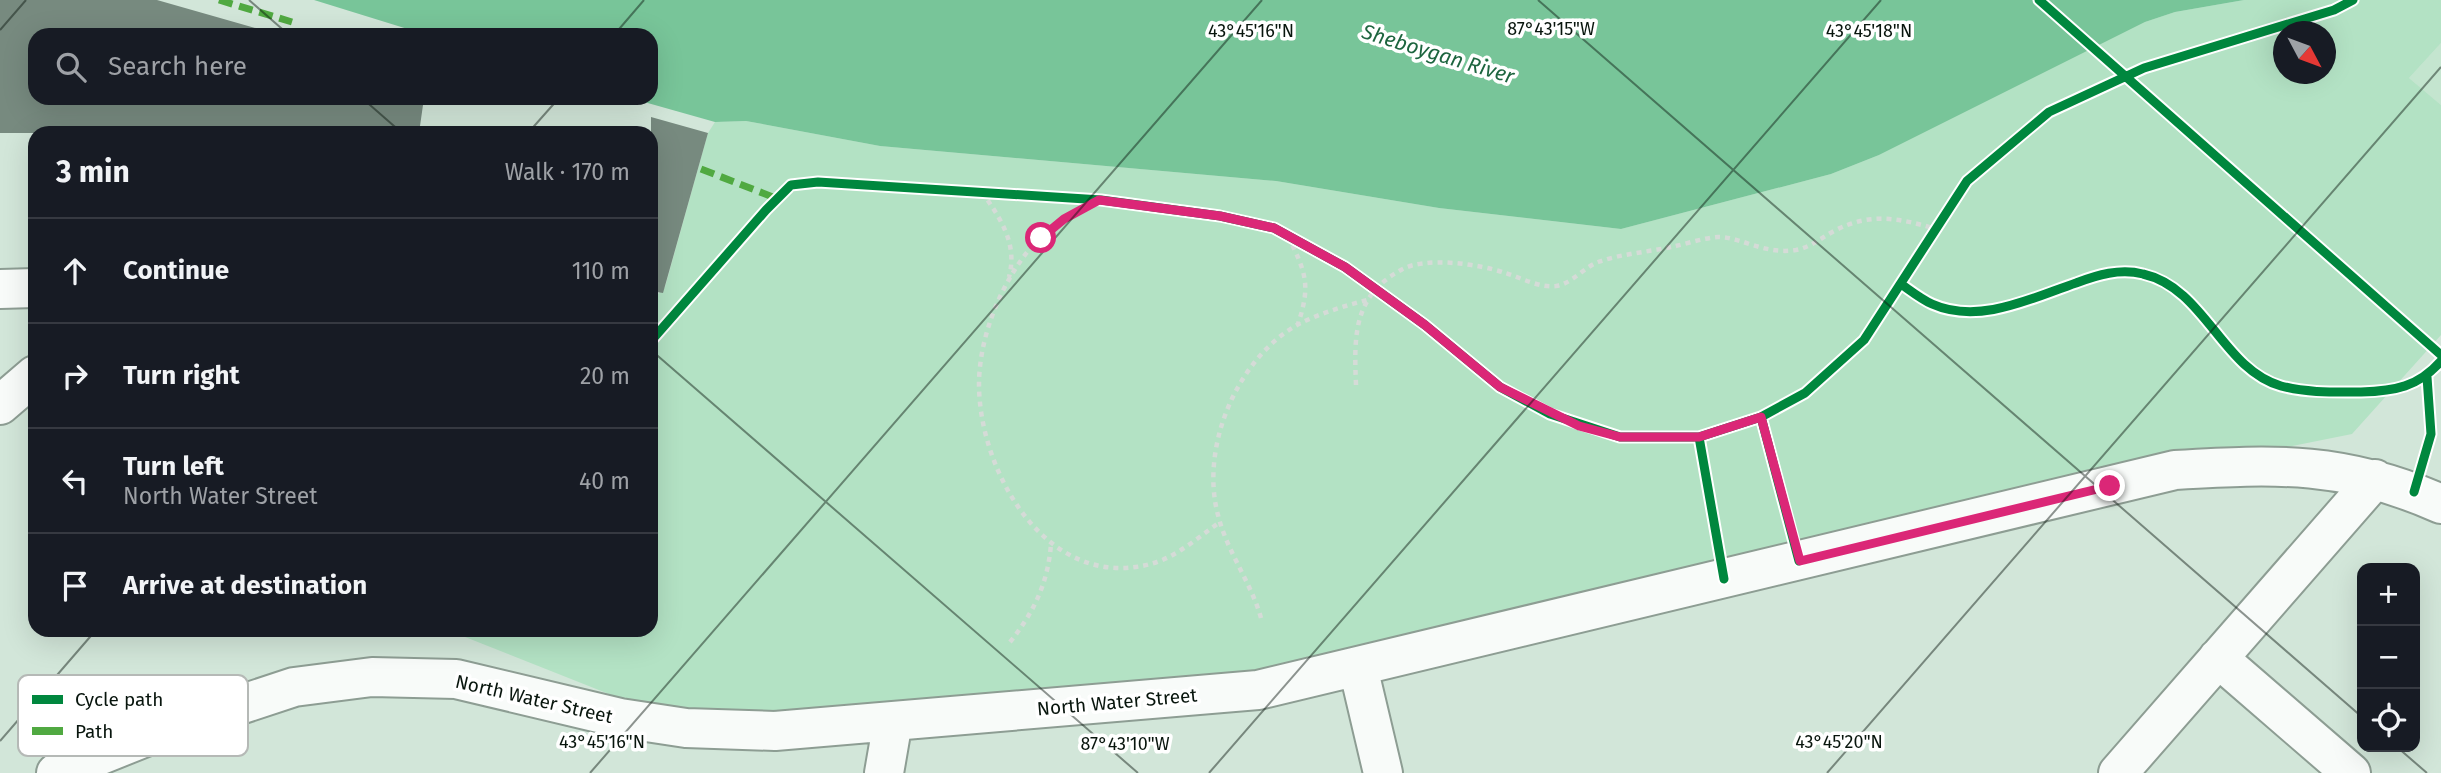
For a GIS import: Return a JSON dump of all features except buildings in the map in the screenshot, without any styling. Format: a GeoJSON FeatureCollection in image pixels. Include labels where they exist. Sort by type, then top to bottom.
{"type":"FeatureCollection","features":[{"type":"Feature","properties":{"kind":"street"},"geometry":{"type":"LineString","coordinates":[[0,289],[28,289]]}},
{"type":"Feature","properties":{"kind":"street"},"geometry":{"type":"LineString","coordinates":[[0,405],[28,381]]}},
{"type":"Feature","properties":{"kind":"street","name":"North Water Street"},"geometry":{"type":"LineString","coordinates":[[248,702],[294,687],[372,677],[456,679],[620,718],[686,728],[775,731],[1258,690],[2175,470],[2269,464],[2343,471],[2375,479],[2441,504]]}},
{"type":"Feature","properties":{"kind":"street"},"geometry":{"type":"LineString","coordinates":[[2118,773],[2375,479]]}},
{"type":"Feature","properties":{"kind":"street"},"geometry":{"type":"LineString","coordinates":[[2218,658],[2351,773]]}},
{"type":"Feature","properties":{"kind":"street"},"geometry":{"type":"LineString","coordinates":[[1357,667],[1383,773]]}},
{"type":"Feature","properties":{"kind":"street"},"geometry":{"type":"LineString","coordinates":[[884,773],[888,765],[893,721]]}},
{"type":"Feature","properties":{"kind":"street","name":"North Water Street"},"geometry":{"type":"LineString","coordinates":[[56,773],[98,756]]}},
{"type":"Feature","properties":{"kind":"path"},"geometry":{"type":"LineString","coordinates":[[969,191],[995,193]]}},
{"type":"Feature","properties":{"kind":"path"},"geometry":{"type":"LineString","coordinates":[[982,192],[1004,227],[1011,246],[1013,258],[1007,284]]}},
{"type":"Feature","properties":{"kind":"path"},"geometry":{"type":"LineString","coordinates":[[1073,198],[1114,202]]}},
{"type":"Feature","properties":{"kind":"path"},"geometry":{"type":"LineString","coordinates":[[1099,200],[1048,231],[1034,244],[1007,284],[991,320],[981,355],[979,379],[982,411],[993,454],[1007,488],[1023,516],[1051,544],[1074,557],[1101,564],[1147,564],[1180,550],[1220,522]]}},
{"type":"Feature","properties":{"kind":"path"},"geometry":{"type":"LineString","coordinates":[[1356,385],[1357,319],[1368,299],[1398,271],[1422,263],[1489,268],[1536,284],[1555,286],[1566,283],[1597,263],[1719,237],[1748,246],[1784,251],[1804,248],[1847,225],[1872,217],[1900,219],[1936,229]]}},
{"type":"Feature","properties":{"kind":"path"},"geometry":{"type":"LineString","coordinates":[[1929,240],[1942,220]]}},
{"type":"Feature","properties":{"kind":"path"},"geometry":{"type":"LineString","coordinates":[[1285,234],[1300,242]]}},
{"type":"Feature","properties":{"kind":"path"},"geometry":{"type":"LineString","coordinates":[[1285,234],[1306,277],[1306,299],[1297,325]]}},
{"type":"Feature","properties":{"kind":"path"},"geometry":{"type":"LineString","coordinates":[[1366,282],[1386,297]]}},
{"type":"Feature","properties":{"kind":"path"},"geometry":{"type":"LineString","coordinates":[[1262,618],[1220,522],[1213,477],[1220,433],[1232,402],[1256,361],[1297,325],[1368,299]]}},
{"type":"Feature","properties":{"kind":"path"},"geometry":{"type":"LineString","coordinates":[[1010,642],[1031,614],[1042,593],[1051,544]]}},
{"type":"Feature","properties":{"kind":"shaded area"},"geometry":{"type":"Polygon","coordinates":[[[2244,0],[2441,0],[2441,43],[2409,78],[2441,105],[2441,335],[2352,434],[2228,459],[1280,680],[677,721],[465,637],[658,637],[658,294],[665,287],[708,133],[715,122],[746,121],[880,146],[1276,181],[1439,208],[1621,229],[1831,174],[1879,155],[2145,22],[2175,12],[2244,0]]]}},
{"type":"Feature","properties":{"kind":"shaded area"},"geometry":{"type":"Polygon","coordinates":[[[2441,43],[2441,105],[2409,78],[2441,43]]]}},
{"type":"Feature","properties":{"kind":"water","name":"Sheboygan River"},"geometry":{"type":"Polygon","coordinates":[[[314,0],[2244,0],[2175,12],[2145,22],[1879,155],[1831,174],[1621,229],[1439,208],[1276,181],[880,146],[746,121],[715,122],[655,105],[658,105],[658,28],[404,28],[314,0]]]}},
{"type":"Feature","properties":{"kind":"marked path"},"geometry":{"type":"LineString","coordinates":[[219,0],[292,22]]}},
{"type":"Feature","properties":{"kind":"marked path"},"geometry":{"type":"LineString","coordinates":[[701,169],[778,199]]}},
{"type":"Feature","properties":{"kind":"cycle path"},"geometry":{"type":"LineString","coordinates":[[2039,0],[2441,355]]}},
{"type":"Feature","properties":{"kind":"cycle path"},"geometry":{"type":"LineString","coordinates":[[658,333],[791,185],[818,182],[1101,200],[1220,216],[1274,228],[1345,267],[1425,325],[1500,387],[1550,414],[1620,437],[1699,437],[1761,417],[1805,393],[1864,340],[1967,181],[2049,112],[2144,68],[2334,10],[2353,0]]}},
{"type":"Feature","properties":{"kind":"cycle path"},"geometry":{"type":"LineString","coordinates":[[1901,284],[1932,304],[1968,312],[1987,311],[2023,302],[2100,275],[2117,272],[2143,274],[2164,282],[2182,295],[2243,363],[2261,377],[2281,386],[2301,390],[2361,392],[2395,389],[2424,377],[2441,361]]}},
{"type":"Feature","properties":{"kind":"cycle path"},"geometry":{"type":"LineString","coordinates":[[2414,492],[2431,434],[2427,377]]}},
{"type":"Feature","properties":{"kind":"cycle path"},"geometry":{"type":"LineString","coordinates":[[1761,417],[1799,561]]}},
{"type":"Feature","properties":{"kind":"cycle path"},"geometry":{"type":"LineString","coordinates":[[1699,437],[1724,579]]}},
{"type":"Feature","properties":{"kind":"route"},"geometry":{"type":"LineString","coordinates":[[1041,238],[1056,224],[1099,200],[1220,216],[1274,228],[1345,267],[1425,325],[1500,387],[1579,426],[1620,437],[1699,437],[1761,417],[1800,561],[2110,486]]}}]}
